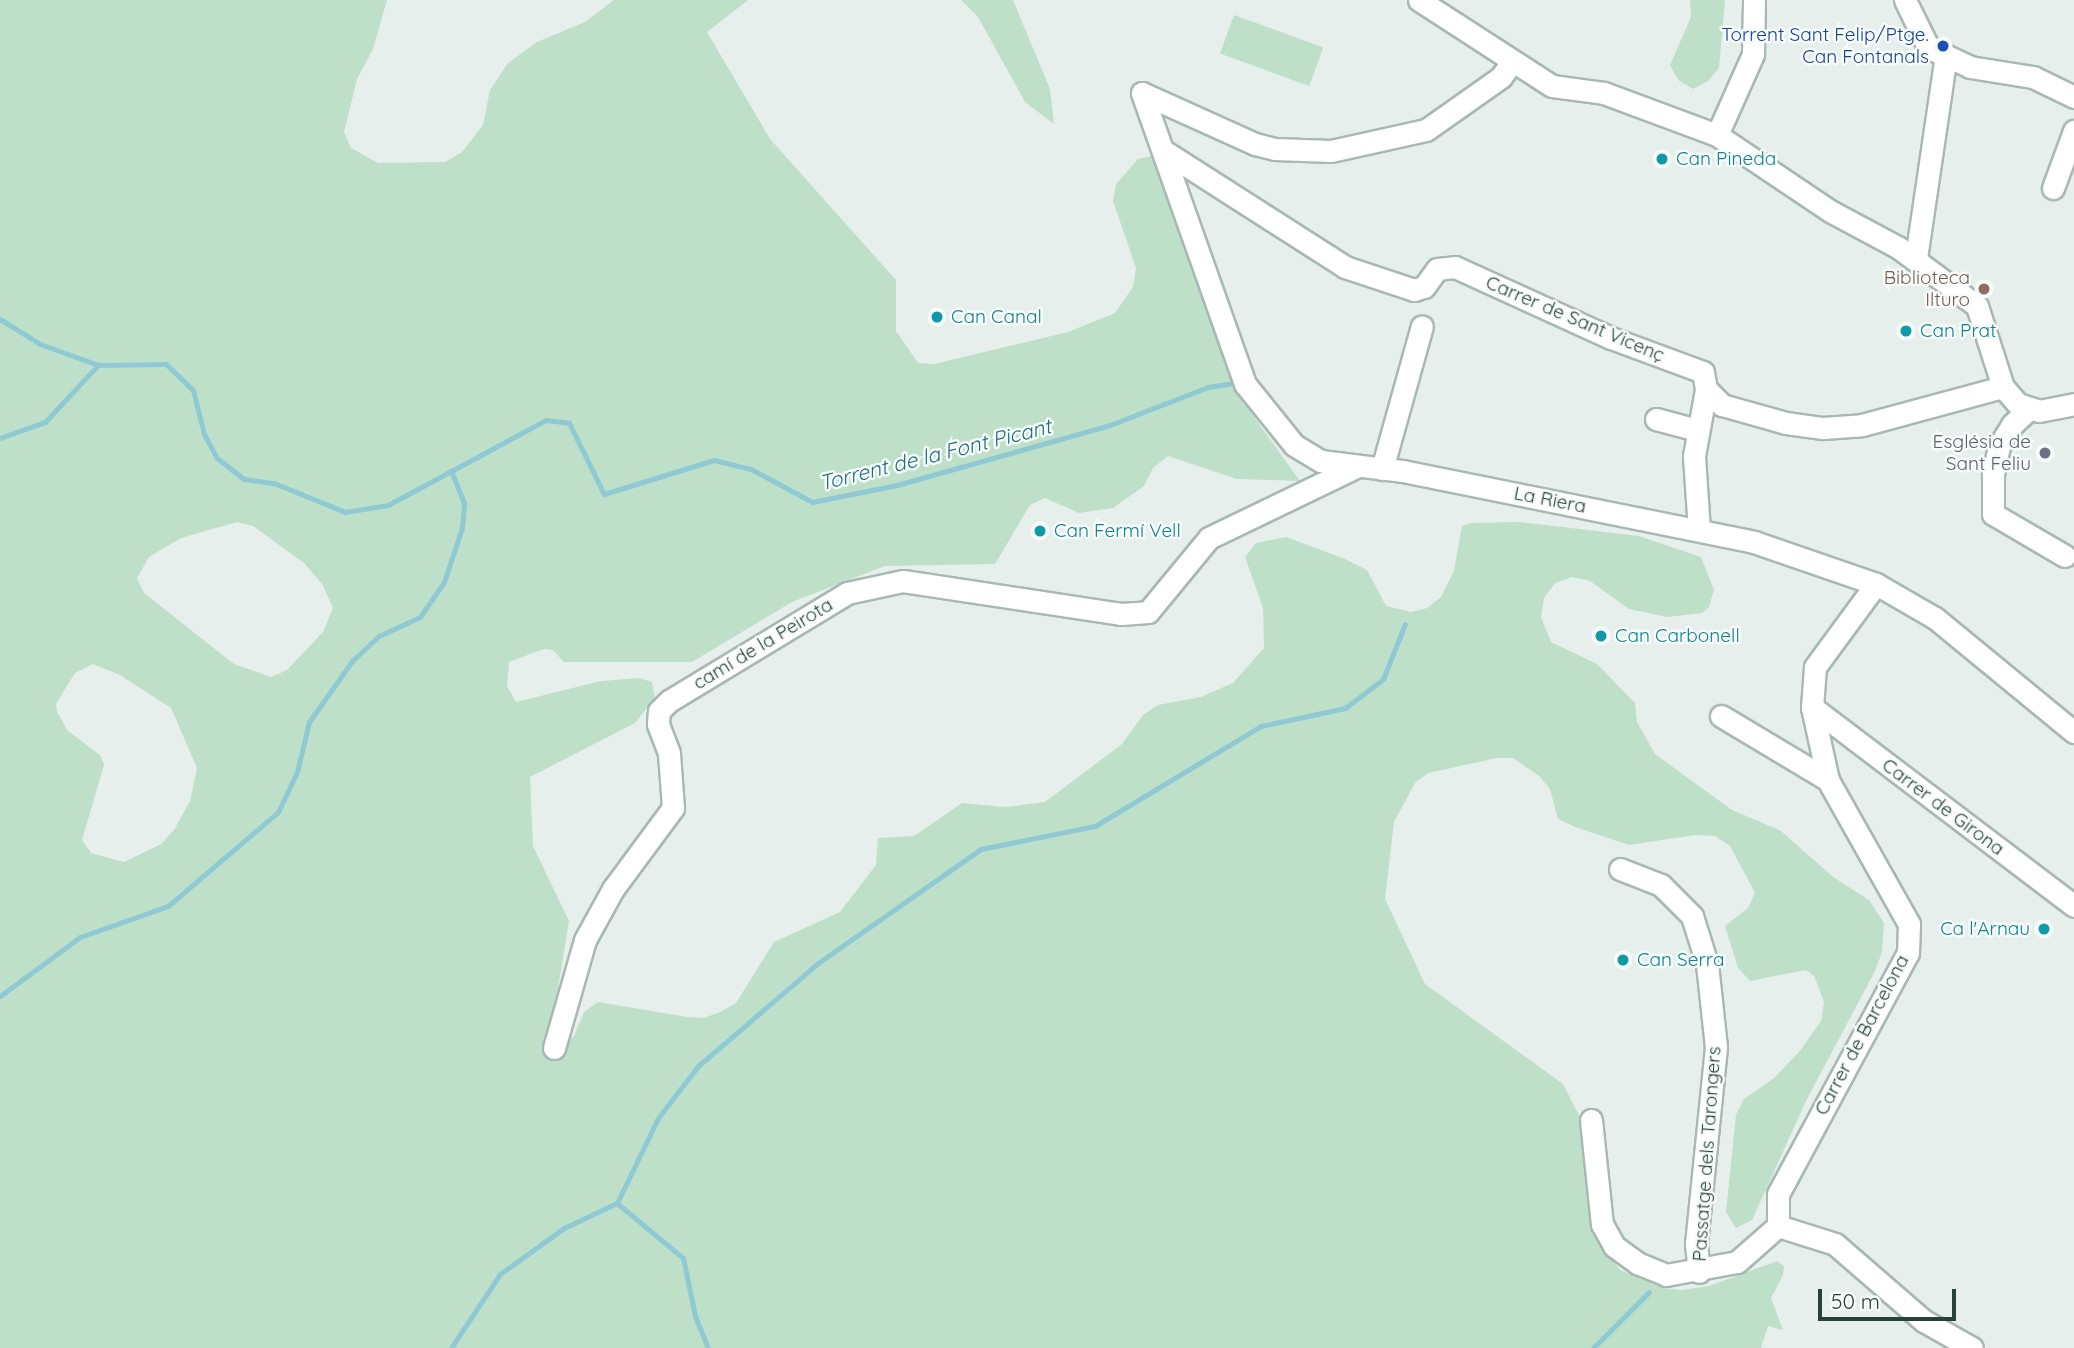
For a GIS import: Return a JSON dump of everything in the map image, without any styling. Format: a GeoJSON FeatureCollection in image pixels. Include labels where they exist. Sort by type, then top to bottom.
{"type":"FeatureCollection","features":[{"type":"Feature","properties":{"kind":"street"},"geometry":{"type":"LineString","coordinates":[[1419,0],[1511,63],[1552,86],[1604,93],[1717,135],[1830,211],[1916,258],[1977,306],[2003,387],[2018,404],[2039,411],[2074,404]]}},
{"type":"Feature","properties":{"kind":"street"},"geometry":{"type":"LineString","coordinates":[[1717,135],[1753,54],[1754,0]]}},
{"type":"Feature","properties":{"kind":"street"},"geometry":{"type":"LineString","coordinates":[[1905,0],[1927,45],[1946,56],[1970,67],[2033,78],[2074,97]]}},
{"type":"Feature","properties":{"kind":"street"},"geometry":{"type":"LineString","coordinates":[[1916,258],[1946,56]]}},
{"type":"Feature","properties":{"kind":"street","name":"La Riera"},"geometry":{"type":"LineString","coordinates":[[1511,63],[1501,77],[1426,130],[1331,151],[1275,149],[1255,144],[1142,93],[1167,152],[1245,384],[1294,445],[1321,461],[1382,469],[1754,542],[1876,584],[1936,618],[2074,732]]}},
{"type":"Feature","properties":{"kind":"street"},"geometry":{"type":"LineString","coordinates":[[2053,188],[2074,131]]}},
{"type":"Feature","properties":{"kind":"street","name":"Carrer de Sant Vicenç"},"geometry":{"type":"LineString","coordinates":[[1167,152],[1345,267],[1414,290],[1424,287],[1437,269],[1455,267],[1612,338],[1703,372],[1706,389],[1722,405],[1823,428],[1862,425],[2003,387]]}},
{"type":"Feature","properties":{"kind":"street"},"geometry":{"type":"LineString","coordinates":[[1382,469],[1422,326]]}},
{"type":"Feature","properties":{"kind":"street"},"geometry":{"type":"LineString","coordinates":[[1699,530],[1697,430],[1706,389]]}},
{"type":"Feature","properties":{"kind":"street"},"geometry":{"type":"LineString","coordinates":[[2030,408],[2012,425],[1999,446],[1993,475],[1993,514],[2065,556]]}},
{"type":"Feature","properties":{"kind":"street"},"geometry":{"type":"LineString","coordinates":[[1656,419],[1697,430]]}},
{"type":"Feature","properties":{"kind":"street","name":"camí de la Peirota"},"geometry":{"type":"LineString","coordinates":[[555,1048],[585,940],[613,889],[673,808],[670,753],[658,724],[659,711],[669,701],[847,593],[903,581],[1121,614],[1148,611],[1209,538],[1356,467]]}},
{"type":"Feature","properties":{"kind":"street","name":"Carrer de Barcelona"},"geometry":{"type":"LineString","coordinates":[[1778,1226],[1778,1194],[1908,953],[1909,924],[1828,780],[1812,707],[1815,667],[1876,584]]}},
{"type":"Feature","properties":{"kind":"street","name":"Carrer de Girona"},"geometry":{"type":"LineString","coordinates":[[1812,707],[2074,906]]}},
{"type":"Feature","properties":{"kind":"street"},"geometry":{"type":"LineString","coordinates":[[1721,716],[1828,780]]}},
{"type":"Feature","properties":{"kind":"street","name":"Passatge dels Tarongers"},"geometry":{"type":"LineString","coordinates":[[1620,869],[1661,885],[1692,916],[1707,964],[1716,1047],[1696,1244],[1699,1272]]}},
{"type":"Feature","properties":{"kind":"street","name":"Passatge dels Tarongers"},"geometry":{"type":"LineString","coordinates":[[1591,1120],[1602,1224],[1614,1246],[1666,1276],[1699,1272],[1737,1262],[1778,1226]]}},
{"type":"Feature","properties":{"kind":"street"},"geometry":{"type":"LineString","coordinates":[[1778,1226],[1835,1244],[1924,1321],[1972,1348]]}},
{"type":"Feature","properties":{"kind":"green space"},"geometry":{"type":"Polygon","coordinates":[[[0,0],[387,0],[373,49],[357,79],[344,132],[351,148],[378,163],[445,162],[462,152],[483,125],[490,90],[508,63],[537,42],[585,22],[614,0],[748,0],[707,32],[770,139],[896,280],[896,331],[918,363],[934,364],[1068,332],[1115,313],[1133,287],[1136,268],[1113,201],[1116,184],[1138,159],[1157,155],[1244,403],[1300,481],[1237,479],[1168,456],[1153,468],[1144,486],[1113,508],[1079,513],[1045,498],[1030,505],[995,564],[885,566],[792,602],[692,662],[564,662],[553,650],[544,649],[509,662],[507,686],[516,702],[601,681],[639,678],[652,682],[655,698],[635,723],[530,777],[533,846],[569,921],[550,1038],[562,1048],[574,1036],[584,1012],[598,1002],[687,1017],[704,1018],[720,1012],[736,1003],[774,942],[840,912],[876,865],[878,838],[914,836],[962,803],[1005,807],[1045,802],[1122,744],[1143,715],[1158,705],[1201,697],[1233,683],[1264,648],[1263,608],[1245,557],[1256,543],[1286,537],[1367,570],[1386,606],[1411,612],[1427,608],[1441,597],[1454,571],[1462,526],[1470,523],[1519,522],[1639,536],[1701,557],[1714,590],[1709,607],[1702,613],[1667,617],[1629,609],[1590,581],[1572,577],[1555,583],[1544,598],[1541,617],[1551,642],[1597,664],[1635,703],[1637,722],[1655,754],[1732,810],[1781,831],[1833,877],[1869,900],[1884,923],[1882,952],[1875,971],[1806,1101],[1752,1220],[1736,1228],[1726,1212],[1736,1115],[1744,1099],[1774,1078],[1800,1051],[1821,1021],[1824,1002],[1814,976],[1806,970],[1750,981],[1738,968],[1725,926],[1748,908],[1755,893],[1730,846],[1715,836],[1696,835],[1629,845],[1575,827],[1558,819],[1550,789],[1539,776],[1513,758],[1497,758],[1428,773],[1415,783],[1394,822],[1385,899],[1425,984],[1563,1084],[1586,1129],[1596,1239],[1620,1270],[1663,1288],[1682,1290],[1709,1286],[1777,1261],[1784,1266],[1783,1275],[1771,1298],[1783,1330],[1768,1326],[1761,1348],[0,1348],[0,0]],[[237,522],[181,538],[149,557],[137,578],[144,593],[234,664],[271,677],[287,670],[323,632],[333,608],[322,584],[304,563],[253,526],[237,522]],[[93,664],[75,673],[56,704],[57,711],[67,730],[101,756],[104,765],[82,840],[91,853],[124,862],[161,844],[174,830],[190,801],[197,768],[171,708],[120,675],[93,664]]]}},
{"type":"Feature","properties":{"kind":"green space"},"geometry":{"type":"Polygon","coordinates":[[[961,0],[1013,0],[1050,89],[1054,124],[1025,102],[978,17],[961,0]]]}},
{"type":"Feature","properties":{"kind":"green space"},"geometry":{"type":"Polygon","coordinates":[[[1690,0],[1725,0],[1719,68],[1708,81],[1693,89],[1678,80],[1670,65],[1691,17],[1690,0]]]}},
{"type":"Feature","properties":{"kind":"green space"},"geometry":{"type":"Polygon","coordinates":[[[1234,15],[1323,47],[1309,86],[1220,54],[1234,15]]]}},
{"type":"Feature","properties":{"kind":"waterway","name":"Torrent de la Font Picant"},"geometry":{"type":"LineString","coordinates":[[0,319],[40,344],[98,365],[166,364],[193,390],[204,434],[217,458],[244,479],[274,483],[345,512],[388,505],[546,420],[569,423],[604,494],[714,460],[751,469],[812,502],[897,485],[1110,425],[1208,387],[1234,383]]}},
{"type":"Feature","properties":{"kind":"waterway"},"geometry":{"type":"LineString","coordinates":[[0,438],[45,422],[98,365]]}},
{"type":"Feature","properties":{"kind":"waterway"},"geometry":{"type":"LineString","coordinates":[[0,996],[80,937],[168,906],[278,812],[297,772],[309,722],[352,661],[379,636],[420,617],[444,582],[462,528],[464,503],[451,471]]}},
{"type":"Feature","properties":{"kind":"waterway"},"geometry":{"type":"LineString","coordinates":[[451,1348],[500,1274],[564,1228],[617,1203],[658,1118],[698,1066],[818,963],[981,849],[1095,826],[1261,726],[1345,708],[1383,679],[1405,624]]}},
{"type":"Feature","properties":{"kind":"waterway"},"geometry":{"type":"LineString","coordinates":[[617,1203],[683,1258],[695,1316],[708,1348]]}},
{"type":"Feature","properties":{"kind":"waterway"},"geometry":{"type":"LineString","coordinates":[[1593,1348],[1649,1292]]}},
{"type":"Feature","properties":{"kind":"place","name":"Torrent Sant Felip/Ptge. Can Fontanals"},"geometry":{"type":"Point","coordinates":[1943,46]}},
{"type":"Feature","properties":{"kind":"place","name":"Can Pineda"},"geometry":{"type":"Point","coordinates":[1662,159]}},
{"type":"Feature","properties":{"kind":"place","name":"Biblioteca Ilturo"},"geometry":{"type":"Point","coordinates":[1984,289]}},
{"type":"Feature","properties":{"kind":"place","name":"Can Canal"},"geometry":{"type":"Point","coordinates":[937,317]}},
{"type":"Feature","properties":{"kind":"place","name":"Can Prat"},"geometry":{"type":"Point","coordinates":[1906,331]}},
{"type":"Feature","properties":{"kind":"place","name":"Església de Sant Feliu"},"geometry":{"type":"Point","coordinates":[2045,453]}},
{"type":"Feature","properties":{"kind":"place","name":"Can Fermí Vell"},"geometry":{"type":"Point","coordinates":[1040,531]}},
{"type":"Feature","properties":{"kind":"place","name":"Can Carbonell"},"geometry":{"type":"Point","coordinates":[1601,636]}},
{"type":"Feature","properties":{"kind":"place","name":"Ca l'Arnau"},"geometry":{"type":"Point","coordinates":[2044,929]}},
{"type":"Feature","properties":{"kind":"place","name":"Can Serra"},"geometry":{"type":"Point","coordinates":[1623,960]}}]}
